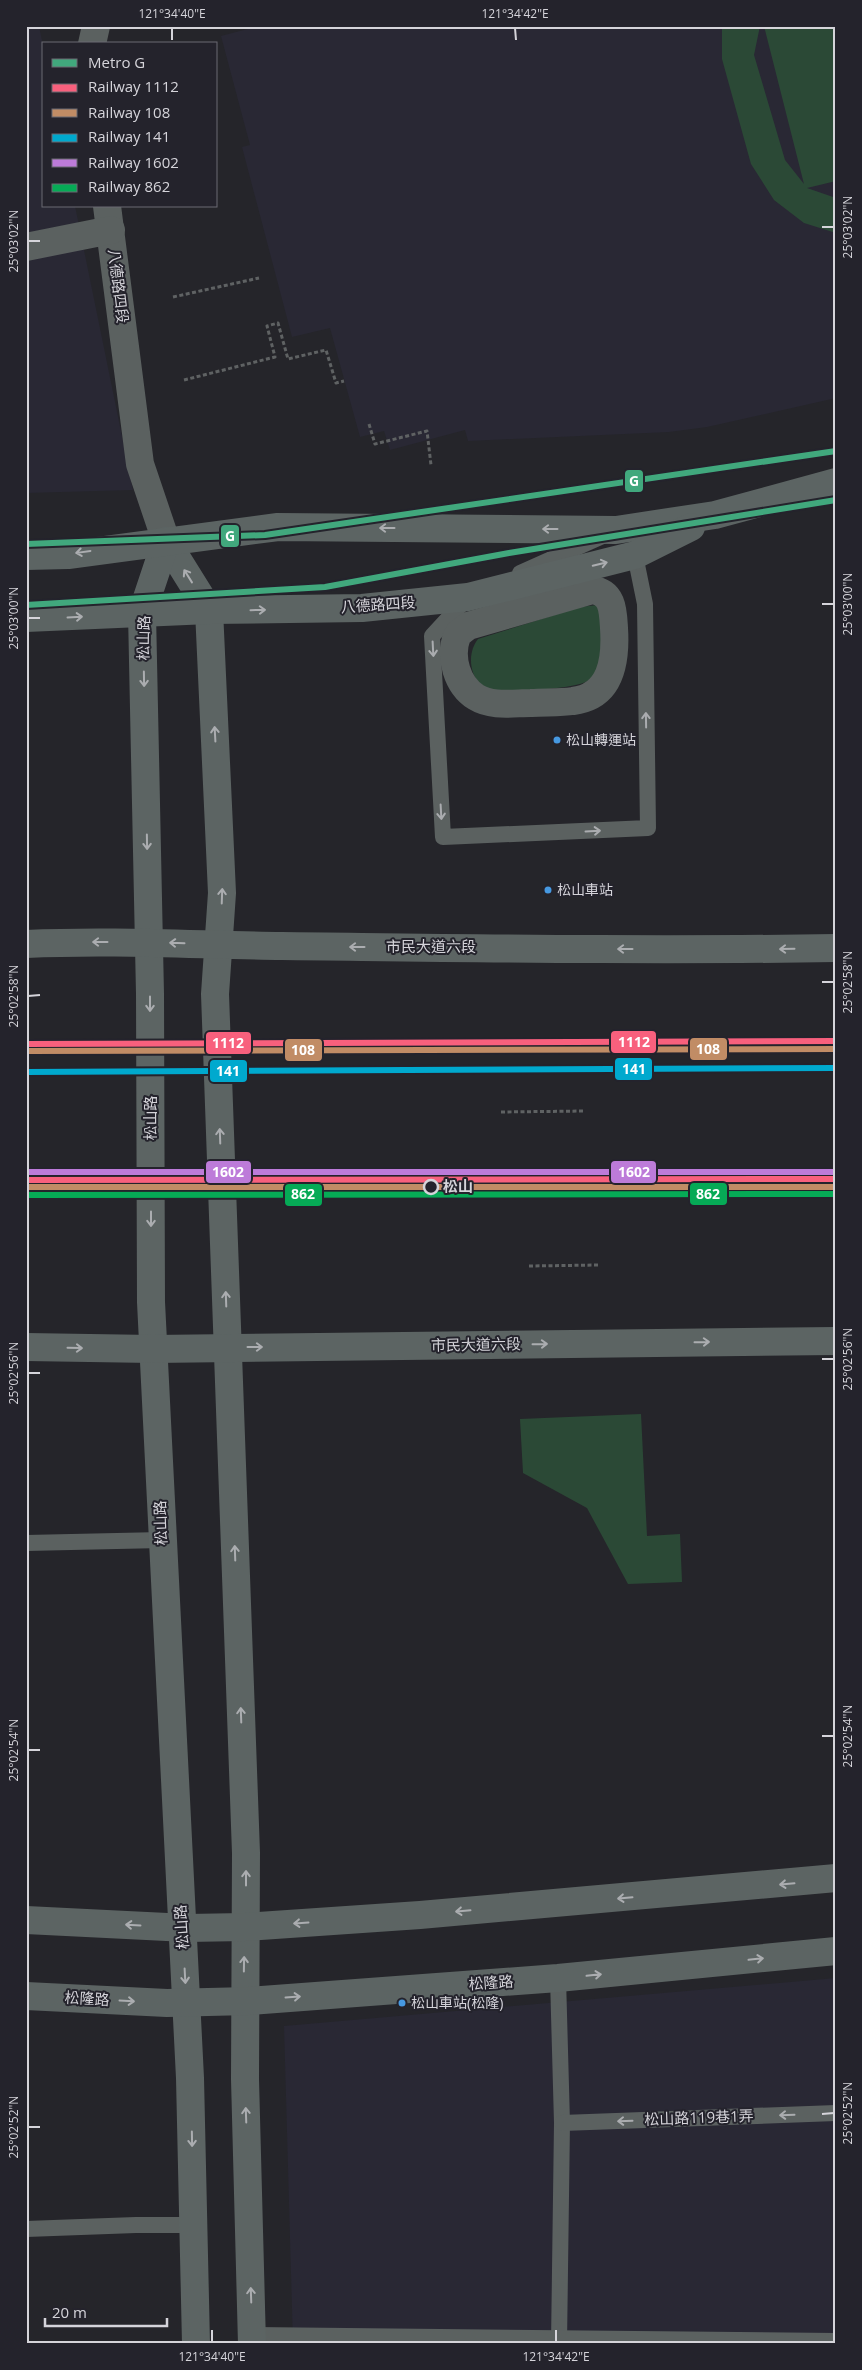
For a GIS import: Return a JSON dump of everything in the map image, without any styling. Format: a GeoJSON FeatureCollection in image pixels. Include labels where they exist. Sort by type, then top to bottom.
{"type":"FeatureCollection","features":[{"type":"Feature","properties":{"kind":"main road","name":"八德路四段"},"geometry":{"type":"LineString","coordinates":[[26,556],[68,554],[278,527],[616,530],[715,515],[836,482]]}},
{"type":"Feature","properties":{"kind":"main road","name":"八德路四段"},"geometry":{"type":"LineString","coordinates":[[26,618],[209,610],[362,608],[468,597],[635,555],[715,515]]}},
{"type":"Feature","properties":{"kind":"main road"},"geometry":{"type":"LineString","coordinates":[[166,541],[209,610],[222,893],[215,994],[246,1853],[244,2001],[252,2340]]}},
{"type":"Feature","properties":{"kind":"main road","name":"松山路"},"geometry":{"type":"LineString","coordinates":[[166,541],[142,613],[149,942],[153,1349],[190,2078],[196,2344]]}},
{"type":"Feature","properties":{"kind":"main road","name":"市民大道六段"},"geometry":{"type":"LineString","coordinates":[[26,944],[149,942],[219,945],[730,950],[836,948]]}},
{"type":"Feature","properties":{"kind":"main road","name":"市民大道六段"},"geometry":{"type":"LineString","coordinates":[[26,1347],[153,1349],[836,1340]]}},
{"type":"Feature","properties":{"kind":"main road"},"geometry":{"type":"LineString","coordinates":[[26,1920],[182,1928],[245,1927],[420,1915],[836,1878]]}},
{"type":"Feature","properties":{"kind":"main road","name":"松隆路"},"geometry":{"type":"LineString","coordinates":[[26,1996],[186,2003],[244,2001],[558,1978],[836,1951]]}},
{"type":"Feature","properties":{"kind":"street"},"geometry":{"type":"LineString","coordinates":[[92,42],[96,26]]}},
{"type":"Feature","properties":{"kind":"street"},"geometry":{"type":"LineString","coordinates":[[26,247],[109,218]]}},
{"type":"Feature","properties":{"kind":"street","name":"八德路四段"},"geometry":{"type":"LineString","coordinates":[[109,218],[140,464],[166,541]]}},
{"type":"Feature","properties":{"kind":"street"},"geometry":{"type":"LineString","coordinates":[[592,590],[600,591],[609,597],[612,608],[616,653],[609,677],[598,691],[575,701],[494,704],[476,697],[462,685],[455,669],[458,635],[468,626],[592,590]]}},
{"type":"Feature","properties":{"kind":"lane"},"geometry":{"type":"LineString","coordinates":[[616,530],[468,597],[432,636],[443,837],[648,828],[645,604],[635,555]]}},
{"type":"Feature","properties":{"kind":"lane"},"geometry":{"type":"LineString","coordinates":[[26,1543],[162,1540]]}},
{"type":"Feature","properties":{"kind":"lane"},"geometry":{"type":"LineString","coordinates":[[558,1978],[562,2124],[559,2341]]}},
{"type":"Feature","properties":{"kind":"lane","name":"松山路119巷1弄"},"geometry":{"type":"LineString","coordinates":[[562,2124],[836,2113]]}},
{"type":"Feature","properties":{"kind":"lane"},"geometry":{"type":"LineString","coordinates":[[26,2229],[194,2225]]}},
{"type":"Feature","properties":{"kind":"lane"},"geometry":{"type":"LineString","coordinates":[[252,2340],[836,2341]]}},
{"type":"Feature","properties":{"kind":"path"},"geometry":{"type":"LineString","coordinates":[[173,297],[259,278]]}},
{"type":"Feature","properties":{"kind":"path"},"geometry":{"type":"LineString","coordinates":[[184,380],[275,357],[267,326],[278,323],[288,359],[326,350],[336,384],[344,381]]}},
{"type":"Feature","properties":{"kind":"path"},"geometry":{"type":"LineString","coordinates":[[369,424],[375,444],[427,431],[431,465]]}},
{"type":"Feature","properties":{"kind":"path"},"geometry":{"type":"LineString","coordinates":[[501,1112],[585,1111]]}},
{"type":"Feature","properties":{"kind":"path"},"geometry":{"type":"LineString","coordinates":[[529,1266],[599,1265]]}},
{"type":"Feature","properties":{"kind":"shaded area"},"geometry":{"type":"Polygon","coordinates":[[[26,26],[39,26],[42,42],[42,208],[75,208],[133,490],[26,493],[26,26]]]}},
{"type":"Feature","properties":{"kind":"shaded area"},"geometry":{"type":"Polygon","coordinates":[[[259,26],[836,26],[836,398],[707,427],[669,432],[468,441],[465,430],[390,450],[384,431],[360,437],[330,328],[292,337],[242,147],[250,145],[221,36],[259,26]]]}},
{"type":"Feature","properties":{"kind":"shaded area"},"geometry":{"type":"Polygon","coordinates":[[[836,1978],[836,2344],[293,2344],[284,2026],[836,1978]]]}},
{"type":"Feature","properties":{"kind":"green space"},"geometry":{"type":"Polygon","coordinates":[[[722,26],[760,26],[754,55],[785,160],[804,184],[764,26],[836,26],[836,181],[807,188],[836,198],[836,233],[804,223],[774,200],[751,164],[722,59],[722,26]]]}},
{"type":"Feature","properties":{"kind":"green space"},"geometry":{"type":"Polygon","coordinates":[[[597,605],[603,610],[602,657],[595,674],[589,680],[572,686],[558,688],[528,691],[494,691],[486,688],[475,677],[471,661],[474,646],[478,639],[580,607],[597,605]]]}},
{"type":"Feature","properties":{"kind":"green space"},"geometry":{"type":"Polygon","coordinates":[[[641,1414],[647,1536],[680,1534],[682,1582],[628,1584],[587,1508],[523,1473],[520,1419],[641,1414]]]}},
{"type":"Feature","properties":{"kind":"metro line","name":"G"},"geometry":{"type":"LineString","coordinates":[[26,544],[265,535],[836,451]]}},
{"type":"Feature","properties":{"kind":"metro line","name":"G"},"geometry":{"type":"LineString","coordinates":[[26,605],[325,587],[509,553],[836,500]]}},
{"type":"Feature","properties":{"kind":"rail line","name":"1112"},"geometry":{"type":"LineString","coordinates":[[26,1044],[836,1041]]}},
{"type":"Feature","properties":{"kind":"rail line","name":"108"},"geometry":{"type":"LineString","coordinates":[[26,1051],[836,1049]]}},
{"type":"Feature","properties":{"kind":"rail line","name":"141"},"geometry":{"type":"LineString","coordinates":[[26,1072],[836,1068]]}},
{"type":"Feature","properties":{"kind":"rail line","name":"1602"},"geometry":{"type":"LineString","coordinates":[[26,1172],[836,1172]]}},
{"type":"Feature","properties":{"kind":"rail line","name":"1112"},"geometry":{"type":"LineString","coordinates":[[26,1180],[836,1179]]}},
{"type":"Feature","properties":{"kind":"rail line","name":"108"},"geometry":{"type":"LineString","coordinates":[[26,1187],[836,1187]]}},
{"type":"Feature","properties":{"kind":"rail line","name":"862"},"geometry":{"type":"LineString","coordinates":[[26,1195],[836,1194]]}},
{"type":"Feature","properties":{"kind":"place","name":"松山轉運站"},"geometry":{"type":"Point","coordinates":[557,740]}},
{"type":"Feature","properties":{"kind":"place","name":"松山車站"},"geometry":{"type":"Point","coordinates":[548,890]}},
{"type":"Feature","properties":{"kind":"place","name":"松山"},"geometry":{"type":"Point","coordinates":[431,1187]}},
{"type":"Feature","properties":{"kind":"place","name":"松山車站(松隆)"},"geometry":{"type":"Point","coordinates":[402,2003]}}]}
